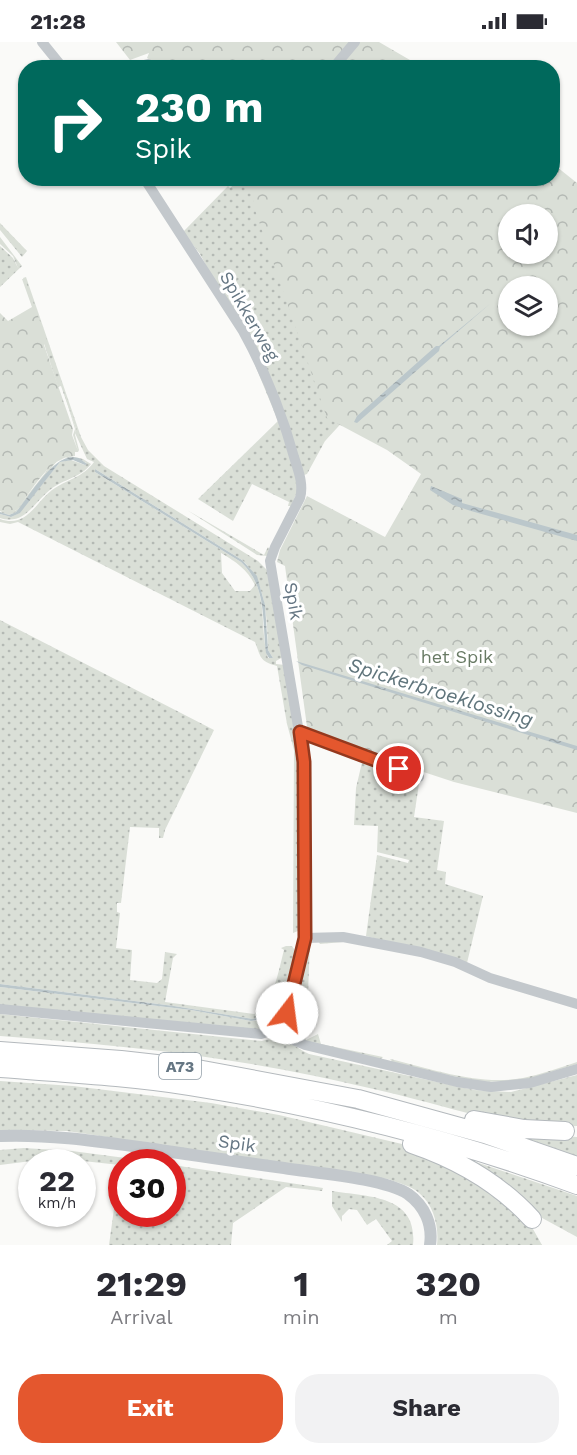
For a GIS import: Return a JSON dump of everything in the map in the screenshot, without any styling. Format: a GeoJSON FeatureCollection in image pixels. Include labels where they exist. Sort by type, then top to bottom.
{"type":"FeatureCollection","features":[{"type":"Feature","properties":{"kind":"highway","name":"A73"},"geometry":{"type":"LineString","coordinates":[[0,1051],[192,1068],[358,1099],[485,1134],[577,1166]]}},
{"type":"Feature","properties":{"kind":"highway","name":"A73"},"geometry":{"type":"LineString","coordinates":[[0,1068],[117,1077],[189,1086],[321,1110],[393,1127],[481,1152],[577,1185]]}},
{"type":"Feature","properties":{"kind":"highway","name":"A73"},"geometry":{"type":"LineString","coordinates":[[358,1099],[384,1099],[496,1125],[565,1131]]}},
{"type":"Feature","properties":{"kind":"highway","name":"A73"},"geometry":{"type":"LineString","coordinates":[[321,1110],[371,1131],[435,1152],[460,1163],[501,1189],[532,1219]]}},
{"type":"Feature","properties":{"kind":"street"},"geometry":{"type":"LineString","coordinates":[[42,42],[57,60]]}},
{"type":"Feature","properties":{"kind":"street"},"geometry":{"type":"LineString","coordinates":[[340,60],[355,42]]}},
{"type":"Feature","properties":{"kind":"street","name":"Spikkerweg"},"geometry":{"type":"LineString","coordinates":[[149,186],[243,331],[255,354],[286,428],[301,482]]}},
{"type":"Feature","properties":{"kind":"street","name":"Spik"},"geometry":{"type":"LineString","coordinates":[[279,1028],[287,1013],[305,938],[304,762],[270,561],[300,498],[301,482]]}},
{"type":"Feature","properties":{"kind":"street"},"geometry":{"type":"LineString","coordinates":[[300,732],[419,777]]}},
{"type":"Feature","properties":{"kind":"street"},"geometry":{"type":"LineString","coordinates":[[305,938],[343,937],[421,952],[455,962],[490,978],[577,1004]]}},
{"type":"Feature","properties":{"kind":"street"},"geometry":{"type":"LineString","coordinates":[[0,1009],[261,1034],[279,1028],[288,1038],[305,1045],[457,1082],[491,1087],[530,1083],[577,1069]]}},
{"type":"Feature","properties":{"kind":"street","name":"Spik"},"geometry":{"type":"LineString","coordinates":[[0,1136],[33,1135],[78,1138],[391,1186],[408,1194],[421,1206],[428,1219],[430,1245]]}},
{"type":"Feature","properties":{"kind":"green space"},"geometry":{"type":"Polygon","coordinates":[[[116,42],[379,42],[410,60],[150,60],[147,58],[149,53],[130,60],[116,42]]]}},
{"type":"Feature","properties":{"kind":"green space","name":"het Spik"},"geometry":{"type":"Polygon","coordinates":[[[560,169],[577,183],[577,813],[454,782],[308,734],[285,566],[277,562],[280,550],[307,496],[385,537],[421,474],[387,450],[327,418],[254,207],[252,186],[560,186],[560,169]]]}},
{"type":"Feature","properties":{"kind":"green space"},"geometry":{"type":"Polygon","coordinates":[[[228,186],[230,188],[232,186],[255,186],[348,416],[325,441],[307,474],[304,475],[285,416],[200,254],[183,232],[228,186]]]}},
{"type":"Feature","properties":{"kind":"green space"},"geometry":{"type":"Polygon","coordinates":[[[0,223],[27,251],[22,257],[0,230],[0,223]]]}},
{"type":"Feature","properties":{"kind":"green space"},"geometry":{"type":"Polygon","coordinates":[[[0,237],[22,266],[0,287],[0,246],[13,258],[18,268],[13,256],[0,244],[0,237]]]}},
{"type":"Feature","properties":{"kind":"green space"},"geometry":{"type":"Polygon","coordinates":[[[26,277],[81,437],[88,450],[104,466],[258,561],[268,571],[283,657],[276,661],[276,664],[285,665],[300,759],[298,931],[293,933],[294,750],[277,666],[264,660],[255,642],[18,522],[10,524],[0,522],[0,519],[10,521],[25,517],[48,493],[81,474],[94,462],[87,459],[75,433],[76,429],[61,386],[58,387],[23,278],[26,277]],[[95,469],[95,472],[241,562],[250,573],[260,596],[265,645],[268,658],[273,658],[268,650],[266,614],[261,590],[250,569],[242,560],[95,469]],[[221,553],[222,573],[235,591],[250,591],[255,585],[245,570],[221,553]]]}},
{"type":"Feature","properties":{"kind":"green space"},"geometry":{"type":"Polygon","coordinates":[[[22,279],[25,279],[47,341],[44,345],[73,429],[72,435],[78,451],[73,435],[75,429],[62,386],[76,429],[75,435],[79,450],[78,452],[75,452],[75,456],[66,457],[50,467],[19,507],[8,513],[0,511],[0,313],[8,321],[32,307],[22,279]]]}},
{"type":"Feature","properties":{"kind":"green space"},"geometry":{"type":"Polygon","coordinates":[[[244,338],[281,422],[298,490],[291,506],[288,506],[289,502],[252,484],[233,521],[198,499],[278,421],[244,338]]]}},
{"type":"Feature","properties":{"kind":"green space"},"geometry":{"type":"Polygon","coordinates":[[[70,456],[83,459],[91,464],[87,469],[51,489],[23,516],[9,520],[0,518],[0,514],[11,517],[19,513],[60,462],[71,460],[85,465],[86,463],[76,458],[64,459],[70,456]]]}},
{"type":"Feature","properties":{"kind":"green space"},"geometry":{"type":"Polygon","coordinates":[[[57,462],[16,512],[9,515],[0,512],[15,511],[53,463],[57,462]]]}},
{"type":"Feature","properties":{"kind":"green space"},"geometry":{"type":"Polygon","coordinates":[[[187,510],[264,555],[268,547],[270,550],[268,556],[257,555],[187,510]]]}},
{"type":"Feature","properties":{"kind":"green space"},"geometry":{"type":"Polygon","coordinates":[[[0,620],[214,730],[163,838],[159,838],[159,828],[130,827],[121,903],[117,903],[117,912],[120,913],[116,948],[132,950],[130,980],[157,983],[162,979],[165,952],[177,954],[173,958],[165,1002],[254,1014],[261,1010],[271,996],[284,950],[281,948],[292,946],[296,952],[289,990],[279,1018],[274,1024],[261,1030],[0,1006],[0,987],[191,1010],[251,1021],[260,1021],[263,1017],[253,1019],[174,1006],[0,984],[0,620]]]}},
{"type":"Feature","properties":{"kind":"green space"},"geometry":{"type":"Polygon","coordinates":[[[363,758],[420,777],[414,817],[444,821],[437,870],[446,872],[445,884],[483,896],[467,963],[366,936],[377,855],[408,863],[409,860],[377,852],[378,826],[354,825],[356,788],[363,758]]]}},
{"type":"Feature","properties":{"kind":"green space"},"geometry":{"type":"Polygon","coordinates":[[[341,939],[343,942],[320,944],[318,941],[310,941],[308,994],[296,997],[304,945],[310,940],[341,939]]]}},
{"type":"Feature","properties":{"kind":"green space"},"geometry":{"type":"Polygon","coordinates":[[[293,1006],[298,1006],[302,1011],[299,1012],[303,1030],[306,1030],[307,1034],[304,1035],[306,1040],[318,1034],[321,1044],[383,1057],[380,1060],[330,1049],[315,1045],[293,1035],[288,1029],[287,1020],[293,1006]]]}},
{"type":"Feature","properties":{"kind":"green space"},"geometry":{"type":"Polygon","coordinates":[[[0,1014],[262,1041],[277,1038],[309,1054],[474,1090],[511,1092],[577,1075],[577,1126],[531,1125],[487,1118],[357,1085],[276,1068],[119,1046],[0,1036],[0,1014]]]}},
{"type":"Feature","properties":{"kind":"green space"},"geometry":{"type":"Polygon","coordinates":[[[390,1059],[456,1075],[490,1080],[523,1078],[577,1062],[577,1064],[522,1081],[481,1082],[394,1064],[390,1059]]]}},
{"type":"Feature","properties":{"kind":"green space"},"geometry":{"type":"Polygon","coordinates":[[[0,1081],[73,1086],[211,1103],[279,1115],[402,1144],[467,1171],[529,1222],[542,1245],[437,1245],[436,1224],[432,1210],[424,1198],[413,1188],[388,1179],[67,1131],[0,1130],[0,1081]]]}},
{"type":"Feature","properties":{"kind":"green space"},"geometry":{"type":"Polygon","coordinates":[[[508,1132],[577,1137],[577,1156],[508,1132]]]}},
{"type":"Feature","properties":{"kind":"green space"},"geometry":{"type":"Polygon","coordinates":[[[24,1148],[40,1149],[18,1149],[18,1163],[0,1165],[0,1150],[24,1148]]]}},
{"type":"Feature","properties":{"kind":"green space"},"geometry":{"type":"Polygon","coordinates":[[[440,1150],[577,1196],[577,1237],[533,1213],[440,1150]]]}},
{"type":"Feature","properties":{"kind":"green space"},"geometry":{"type":"Polygon","coordinates":[[[96,1154],[108,1156],[108,1164],[96,1162],[96,1154]]]}},
{"type":"Feature","properties":{"kind":"green space"},"geometry":{"type":"Polygon","coordinates":[[[186,1167],[323,1188],[322,1191],[286,1187],[233,1223],[231,1245],[109,1245],[111,1227],[186,1227],[186,1167]]]}},
{"type":"Feature","properties":{"kind":"green space"},"geometry":{"type":"Polygon","coordinates":[[[332,1191],[375,1198],[399,1208],[408,1216],[413,1245],[387,1245],[392,1241],[376,1219],[367,1225],[357,1210],[349,1209],[342,1216],[342,1222],[332,1206],[332,1191]]]}},
{"type":"Feature","properties":{"kind":"water"},"geometry":{"type":"Polygon","coordinates":[[[491,303],[357,423],[354,422],[357,416],[436,346],[439,346],[491,303]]]}},
{"type":"Feature","properties":{"kind":"water"},"geometry":{"type":"Polygon","coordinates":[[[79,458],[87,464],[73,460],[60,462],[20,513],[11,517],[0,514],[0,512],[9,515],[16,512],[48,471],[56,464],[64,459],[79,458]]]}},
{"type":"Feature","properties":{"kind":"water"},"geometry":{"type":"Polygon","coordinates":[[[95,469],[242,560],[257,576],[265,605],[268,650],[273,658],[269,658],[266,653],[259,593],[249,571],[241,562],[95,472],[95,469]]]}},
{"type":"Feature","properties":{"kind":"water"},"geometry":{"type":"Polygon","coordinates":[[[431,486],[462,499],[462,503],[577,535],[577,541],[453,505],[430,490],[431,486]]]}},
{"type":"Feature","properties":{"kind":"water"},"geometry":{"type":"Polygon","coordinates":[[[296,661],[577,746],[577,750],[302,665],[296,661]]]}},
{"type":"Feature","properties":{"kind":"water"},"geometry":{"type":"Polygon","coordinates":[[[0,984],[174,1006],[253,1019],[263,1016],[264,1019],[251,1021],[191,1010],[0,987],[0,984]]]}},
{"type":"Feature","properties":{"kind":"route"},"geometry":{"type":"LineString","coordinates":[[287,1013],[305,938],[304,762],[300,732],[399,769]]}},
{"type":"Feature","properties":{"kind":"water label","name":"Spickerbroeklossing"},"geometry":{"type":"Point","coordinates":[441,692]}}]}
